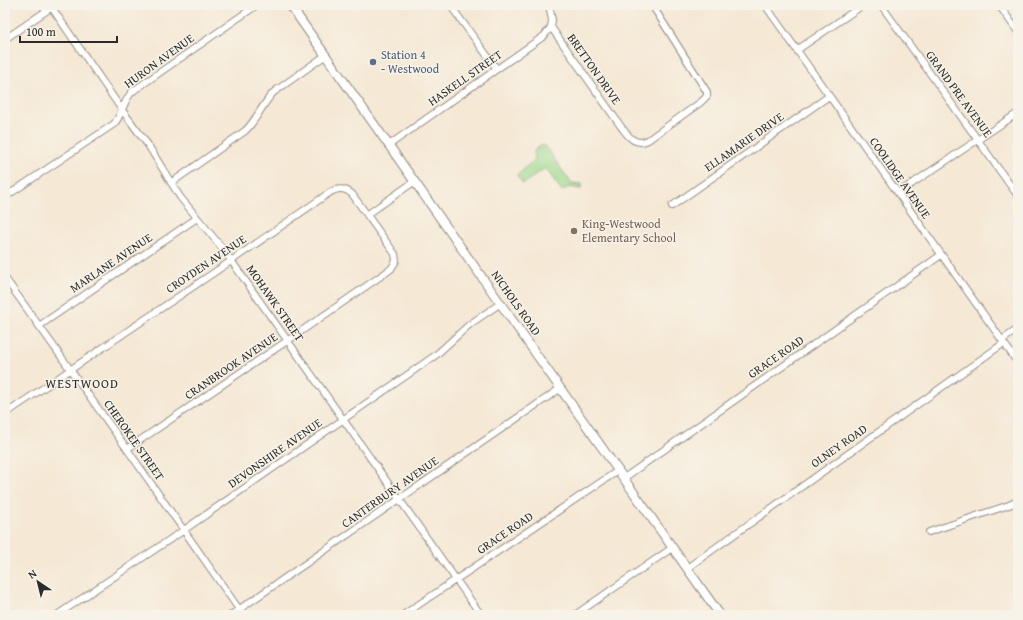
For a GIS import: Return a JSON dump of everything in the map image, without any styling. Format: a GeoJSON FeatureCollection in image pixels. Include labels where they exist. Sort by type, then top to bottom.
{"type":"FeatureCollection","features":[{"type":"Feature","properties":{"kind":"street","name":"HURON AVENUE"},"geometry":{"type":"LineString","coordinates":[[5,197],[114,124],[118,120],[126,99],[139,86],[257,5]]}},
{"type":"Feature","properties":{"kind":"street","name":"NICHOLS ROAD"},"geometry":{"type":"LineString","coordinates":[[290,5],[720,615]]}},
{"type":"Feature","properties":{"kind":"street"},"geometry":{"type":"LineString","coordinates":[[450,5],[496,69]]}},
{"type":"Feature","properties":{"kind":"street"},"geometry":{"type":"LineString","coordinates":[[549,5],[552,20],[551,27]]}},
{"type":"Feature","properties":{"kind":"street","name":"BRETTON DRIVE"},"geometry":{"type":"LineString","coordinates":[[551,27],[622,128],[634,141],[644,142],[701,102],[707,96],[707,92],[652,5]]}},
{"type":"Feature","properties":{"kind":"street","name":"COOLIDGE AVENUE"},"geometry":{"type":"LineString","coordinates":[[765,5],[1018,363]]}},
{"type":"Feature","properties":{"kind":"street"},"geometry":{"type":"LineString","coordinates":[[797,50],[863,5]]}},
{"type":"Feature","properties":{"kind":"street","name":"GRAND PRE AVENUE"},"geometry":{"type":"LineString","coordinates":[[881,5],[1018,196]]}},
{"type":"Feature","properties":{"kind":"street"},"geometry":{"type":"LineString","coordinates":[[999,5],[1018,32]]}},
{"type":"Feature","properties":{"kind":"street","name":"MOHAWK STREET"},"geometry":{"type":"LineString","coordinates":[[52,6],[122,110],[148,145],[180,197],[232,261],[398,500],[481,615]]}},
{"type":"Feature","properties":{"kind":"street"},"geometry":{"type":"LineString","coordinates":[[5,40],[52,6]]}},
{"type":"Feature","properties":{"kind":"street","name":"HASKELL STREET"},"geometry":{"type":"LineString","coordinates":[[389,145],[544,36],[551,27]]}},
{"type":"Feature","properties":{"kind":"street"},"geometry":{"type":"LineString","coordinates":[[171,183],[240,136],[250,126],[269,97],[274,92],[326,55]]}},
{"type":"Feature","properties":{"kind":"street","name":"ELLAMARIE DRIVE"},"geometry":{"type":"LineString","coordinates":[[672,206],[829,96]]}},
{"type":"Feature","properties":{"kind":"street"},"geometry":{"type":"LineString","coordinates":[[898,193],[1018,113]]}},
{"type":"Feature","properties":{"kind":"street"},"geometry":{"type":"LineString","coordinates":[[368,214],[415,181]]}},
{"type":"Feature","properties":{"kind":"street","name":"CROYDEN AVENUE"},"geometry":{"type":"LineString","coordinates":[[5,414],[232,261],[334,190],[341,189],[348,191],[368,214]]}},
{"type":"Feature","properties":{"kind":"street","name":"CRANBROOK AVENUE"},"geometry":{"type":"LineString","coordinates":[[127,449],[387,272],[396,261],[395,254],[368,214]]}},
{"type":"Feature","properties":{"kind":"street","name":"MARLANE AVENUE"},"geometry":{"type":"LineString","coordinates":[[39,326],[197,218]]}},
{"type":"Feature","properties":{"kind":"street","name":"GRACE ROAD"},"geometry":{"type":"LineString","coordinates":[[624,478],[941,255]]}},
{"type":"Feature","properties":{"kind":"street","name":"CHEROKEE STREET"},"geometry":{"type":"LineString","coordinates":[[5,278],[241,612]]}},
{"type":"Feature","properties":{"kind":"street","name":"DEVONSHIRE AVENUE"},"geometry":{"type":"LineString","coordinates":[[57,615],[184,530],[436,355],[470,324],[501,304]]}},
{"type":"Feature","properties":{"kind":"street","name":"OLNEY ROAD"},"geometry":{"type":"LineString","coordinates":[[686,568],[1003,342],[1018,329]]}},
{"type":"Feature","properties":{"kind":"street","name":"CANTERBURY AVENUE"},"geometry":{"type":"LineString","coordinates":[[231,615],[241,612],[398,500],[561,388]]}},
{"type":"Feature","properties":{"kind":"street","name":"GRACE ROAD"},"geometry":{"type":"LineString","coordinates":[[403,615],[619,470]]}},
{"type":"Feature","properties":{"kind":"street"},"geometry":{"type":"LineString","coordinates":[[929,532],[1018,501]]}},
{"type":"Feature","properties":{"kind":"street"},"geometry":{"type":"LineString","coordinates":[[576,615],[672,548]]}},
{"type":"Feature","properties":{"kind":"green space"},"geometry":{"type":"Polygon","coordinates":[[[544,145],[571,183],[582,184],[581,189],[569,187],[562,191],[545,168],[523,184],[517,175],[530,163],[535,161],[534,151],[540,146],[544,145]]]}},
{"type":"Feature","properties":{"kind":"place","name":"Station 4 - Westwood"},"geometry":{"type":"Point","coordinates":[373,62]}},
{"type":"Feature","properties":{"kind":"place","name":"King-Westwood Elementary School"},"geometry":{"type":"Point","coordinates":[574,231]}},
{"type":"Feature","properties":{"kind":"district","name":"WESTWOOD"},"geometry":{"type":"Point","coordinates":[82,383]}}]}
